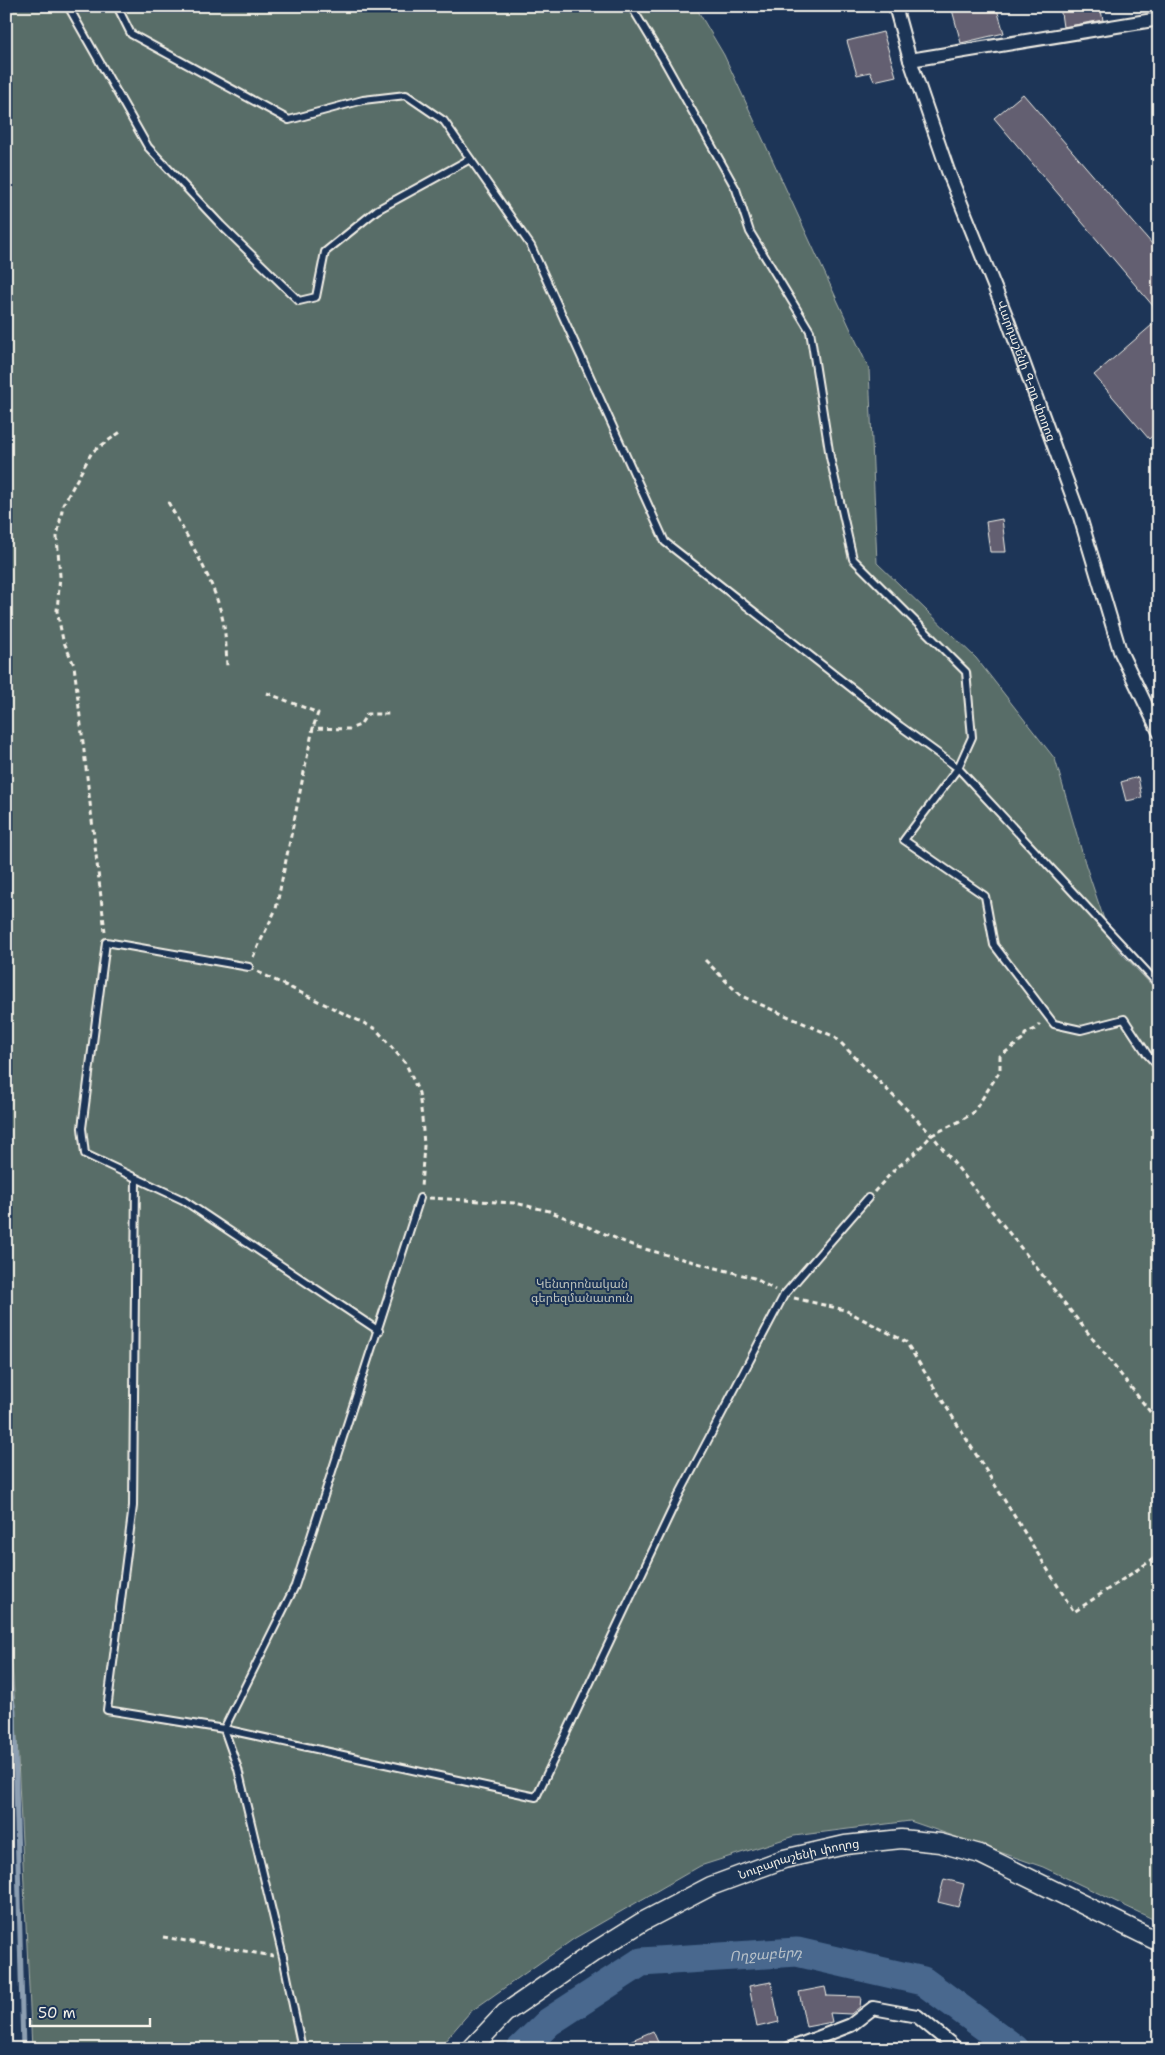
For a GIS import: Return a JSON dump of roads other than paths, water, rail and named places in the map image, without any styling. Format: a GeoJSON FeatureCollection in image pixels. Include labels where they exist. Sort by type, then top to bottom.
{"type":"FeatureCollection","features":[{"type":"Feature","properties":{"kind":"main road","name":"Նուբարաշենի փողոց"},"geometry":{"type":"LineString","coordinates":[[471,2049],[505,2013],[594,1952],[642,1922],[720,1883],[784,1859],[845,1845],[901,1839],[940,1843],[980,1854],[1159,1942]]}},
{"type":"Feature","properties":{"kind":"street","name":"Վարդաշենի 9-րդ փողոց"},"geometry":{"type":"LineString","coordinates":[[895,6],[910,60],[948,171],[1007,318],[1080,517],[1120,651],[1159,732]]}},
{"type":"Feature","properties":{"kind":"street"},"geometry":{"type":"LineString","coordinates":[[910,60],[1159,19]]}},
{"type":"Feature","properties":{"kind":"street"},"geometry":{"type":"LineString","coordinates":[[789,2049],[851,2025],[873,2008],[917,2016],[957,2049]]}},
{"type":"Feature","properties":{"kind":"lane"},"geometry":{"type":"LineString","coordinates":[[68,6],[148,147],[221,225],[299,301],[316,297],[325,252],[377,210],[470,159]]}},
{"type":"Feature","properties":{"kind":"lane"},"geometry":{"type":"LineString","coordinates":[[117,6],[131,34],[290,120],[363,100],[406,95],[444,121],[531,246],[665,542],[900,726],[958,768],[1159,985]]}},
{"type":"Feature","properties":{"kind":"lane"},"geometry":{"type":"LineString","coordinates":[[631,6],[736,189],[750,232],[810,331],[830,458],[854,559],[966,672],[972,737],[958,768],[904,840],[985,896],[994,945],[1054,1024],[1081,1030],[1124,1019],[1147,1054],[1159,1067]]}},
{"type":"Feature","properties":{"kind":"lane"},"geometry":{"type":"LineString","coordinates":[[249,967],[106,942],[82,1128],[85,1154],[182,1200],[379,1331]]}},
{"type":"Feature","properties":{"kind":"lane"},"geometry":{"type":"LineString","coordinates":[[136,1178],[133,1506],[107,1710],[224,1729],[536,1797],[678,1497],[784,1295],[868,1198]]}},
{"type":"Feature","properties":{"kind":"lane"},"geometry":{"type":"LineString","coordinates":[[302,2049],[283,1957],[238,1769],[224,1729],[295,1586],[379,1331],[420,1198]]}},
{"type":"Feature","properties":{"kind":"waterway"},"geometry":{"type":"LineString","coordinates":[[6,1669],[14,1710],[23,2049]]}},
{"type":"Feature","properties":{"kind":"waterway","name":"Ողջաբերդ"},"geometry":{"type":"LineString","coordinates":[[521,2049],[549,2022],[641,1962],[797,1952],[923,1981],[1015,2049]]}},
{"type":"Feature","properties":{"kind":"park label","name":"Կենտրոնական գերեզմանատուն"},"geometry":{"type":"Point","coordinates":[582,1291]}}]}
